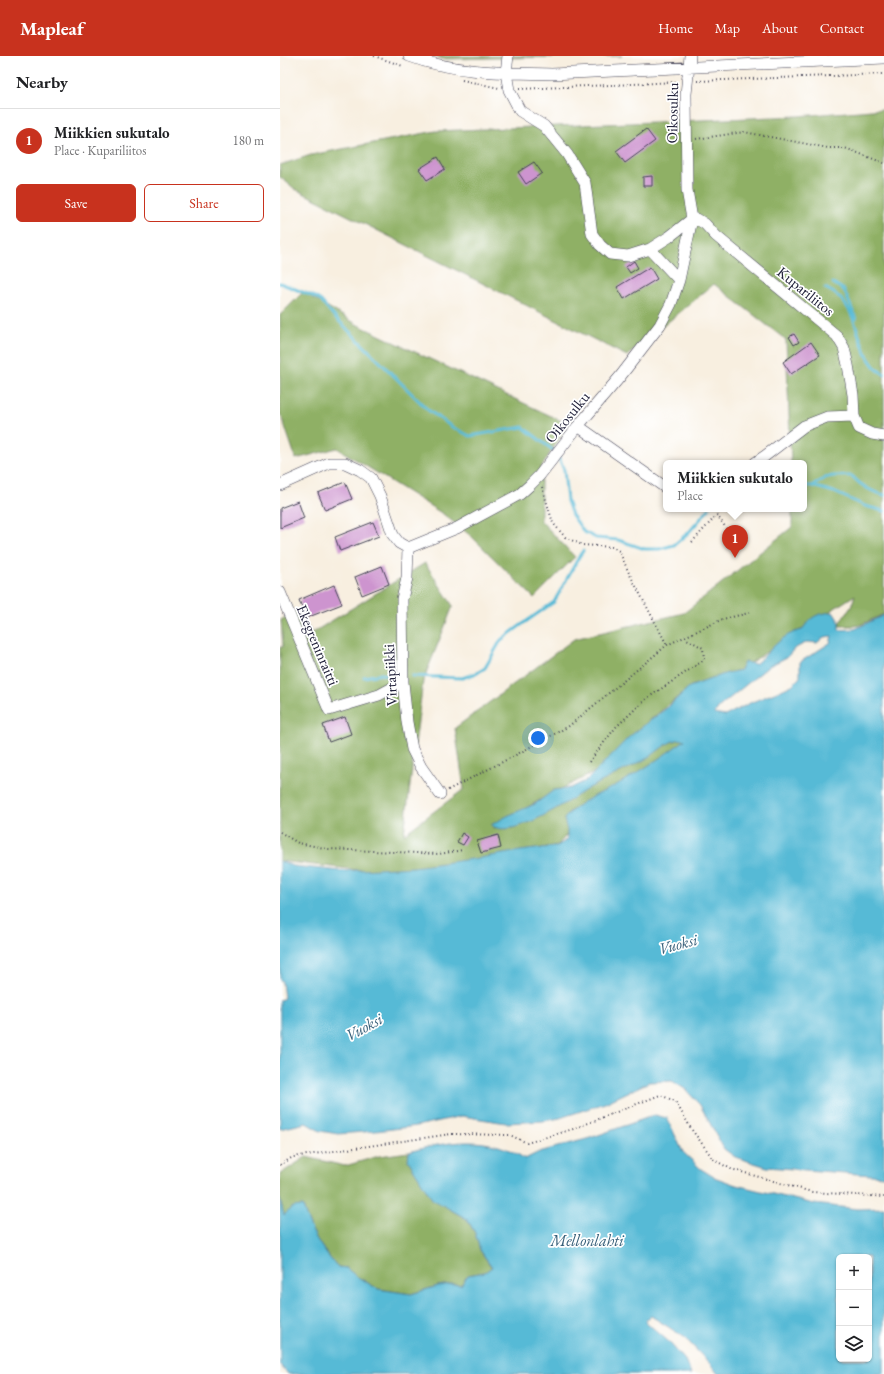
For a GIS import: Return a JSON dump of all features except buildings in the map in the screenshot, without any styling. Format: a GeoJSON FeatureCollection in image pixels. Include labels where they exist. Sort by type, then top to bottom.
{"type":"FeatureCollection","features":[{"type":"Feature","properties":{"kind":"street"},"geometry":{"type":"LineString","coordinates":[[409,56],[455,68],[506,73],[552,74],[689,62],[884,58]]}},
{"type":"Feature","properties":{"kind":"street"},"geometry":{"type":"LineString","coordinates":[[508,56],[506,73],[509,90],[520,111],[544,126],[567,154],[585,183],[592,234],[600,245],[610,254],[628,256],[650,249],[669,237],[692,219]]}},
{"type":"Feature","properties":{"kind":"street","name":"Oikosulku"},"geometry":{"type":"LineString","coordinates":[[408,548],[457,528],[520,494],[539,476],[660,325],[671,304],[679,280],[692,219],[687,190],[686,94],[689,62]]}},
{"type":"Feature","properties":{"kind":"street","name":"Kupariliitos"},"geometry":{"type":"LineString","coordinates":[[692,219],[697,218],[705,224],[716,236],[837,336],[844,348],[853,395],[854,416]]}},
{"type":"Feature","properties":{"kind":"street"},"geometry":{"type":"LineString","coordinates":[[650,249],[679,280]]}},
{"type":"Feature","properties":{"kind":"street"},"geometry":{"type":"LineString","coordinates":[[759,460],[804,426],[827,417],[854,416],[859,428],[872,434],[884,436]]}},
{"type":"Feature","properties":{"kind":"street"},"geometry":{"type":"LineString","coordinates":[[578,426],[663,486]]}},
{"type":"Feature","properties":{"kind":"street"},"geometry":{"type":"LineString","coordinates":[[280,485],[329,463],[345,463],[360,470],[371,478],[380,496],[393,535],[399,543],[408,548]]}},
{"type":"Feature","properties":{"kind":"street","name":"Virtapiikki"},"geometry":{"type":"LineString","coordinates":[[408,548],[408,578],[402,599],[404,682],[407,722],[412,749],[420,767],[440,794]]}},
{"type":"Feature","properties":{"kind":"street","name":"Ekegreninraitti"},"geometry":{"type":"LineString","coordinates":[[281,598],[329,710],[379,695],[404,682]]}},
{"type":"Feature","properties":{"kind":"path"},"geometry":{"type":"LineString","coordinates":[[687,140],[744,132],[828,148],[845,148],[884,163]]}},
{"type":"Feature","properties":{"kind":"path"},"geometry":{"type":"LineString","coordinates":[[539,476],[553,523],[565,537],[582,545],[613,546],[619,551],[667,645]]}},
{"type":"Feature","properties":{"kind":"path"},"geometry":{"type":"LineString","coordinates":[[692,542],[718,512]]}},
{"type":"Feature","properties":{"kind":"path"},"geometry":{"type":"LineString","coordinates":[[717,515],[738,547]]}},
{"type":"Feature","properties":{"kind":"path"},"geometry":{"type":"LineString","coordinates":[[440,794],[569,726],[667,645],[685,638],[723,619],[749,613]]}},
{"type":"Feature","properties":{"kind":"path"},"geometry":{"type":"LineString","coordinates":[[589,762],[616,727],[646,699],[704,660],[703,648],[685,638]]}},
{"type":"Feature","properties":{"kind":"path"},"geometry":{"type":"LineString","coordinates":[[280,832],[298,843],[328,849],[439,854],[463,850]]}},
{"type":"Feature","properties":{"kind":"path"},"geometry":{"type":"LineString","coordinates":[[280,1165],[293,1157],[451,1134],[510,1135],[527,1143],[573,1130],[660,1096],[675,1101],[692,1130],[714,1160],[731,1169],[812,1192],[884,1197]]}},
{"type":"Feature","properties":{"kind":"green space"},"geometry":{"type":"Polygon","coordinates":[[[436,56],[622,56],[442,59],[436,56]]]}},
{"type":"Feature","properties":{"kind":"green space"},"geometry":{"type":"Polygon","coordinates":[[[884,109],[884,614],[860,625],[837,626],[851,607],[855,595],[739,670],[691,686],[626,740],[619,752],[605,767],[545,797],[492,828],[508,826],[688,729],[695,733],[666,758],[569,812],[569,832],[558,845],[490,858],[415,869],[367,871],[280,861],[280,647],[283,647],[281,620],[296,610],[312,633],[425,563],[453,606],[423,681],[404,834],[464,789],[455,728],[574,639],[684,613],[792,527],[792,512],[807,512],[807,460],[791,460],[786,340],[714,284],[627,356],[295,189],[280,177],[280,165],[311,155],[436,131],[798,116],[884,109]]]}},
{"type":"Feature","properties":{"kind":"green space"},"geometry":{"type":"Polygon","coordinates":[[[303,292],[358,325],[568,424],[541,468],[541,521],[575,557],[534,598],[471,536],[443,514],[337,448],[296,459],[280,415],[280,315],[303,292]]]}},
{"type":"Feature","properties":{"kind":"green space"},"geometry":{"type":"Polygon","coordinates":[[[409,1152],[409,1161],[419,1177],[451,1210],[467,1219],[475,1233],[480,1250],[492,1268],[485,1272],[468,1275],[461,1285],[452,1284],[438,1286],[411,1294],[378,1289],[356,1276],[346,1268],[338,1267],[316,1238],[303,1206],[284,1216],[280,1199],[280,1174],[306,1157],[345,1166],[379,1156],[409,1152]]]}},
{"type":"Feature","properties":{"kind":"water","name":"Vuoksi"},"geometry":{"type":"Polygon","coordinates":[[[833,612],[839,621],[839,630],[855,629],[884,615],[884,1176],[767,1167],[735,1157],[724,1149],[700,1105],[685,1089],[672,1081],[649,1082],[605,1103],[560,1118],[544,1121],[506,1123],[462,1116],[417,1126],[338,1134],[320,1131],[306,1123],[280,1129],[280,1000],[284,998],[282,982],[280,979],[280,861],[293,866],[341,871],[414,867],[557,846],[567,840],[567,830],[564,819],[576,807],[636,774],[685,740],[669,743],[646,759],[589,788],[541,817],[526,824],[512,828],[500,829],[491,825],[507,816],[535,804],[554,790],[571,788],[587,780],[630,736],[668,707],[689,687],[727,673],[741,670],[744,662],[755,664],[782,639],[794,632],[802,630],[815,616],[833,612]],[[832,636],[824,637],[817,643],[807,642],[794,649],[787,657],[769,666],[719,707],[714,714],[725,716],[752,702],[792,685],[800,677],[800,662],[830,643],[832,636]]]}},
{"type":"Feature","properties":{"kind":"water","name":"Mellonlahti"},"geometry":{"type":"Polygon","coordinates":[[[655,1115],[667,1118],[683,1152],[701,1169],[714,1177],[736,1185],[814,1204],[858,1209],[884,1208],[884,1374],[718,1374],[684,1337],[651,1316],[645,1321],[668,1341],[685,1360],[691,1374],[288,1374],[280,1365],[280,1199],[284,1215],[293,1207],[303,1206],[316,1238],[338,1267],[346,1268],[356,1276],[378,1289],[411,1294],[438,1286],[452,1284],[461,1285],[468,1275],[485,1272],[492,1267],[480,1250],[475,1233],[467,1219],[432,1199],[408,1160],[409,1152],[438,1145],[468,1142],[498,1146],[512,1151],[525,1159],[539,1152],[590,1138],[655,1115]]]}},
{"type":"Feature","properties":{"kind":"waterway"},"geometry":{"type":"LineString","coordinates":[[280,283],[315,297],[321,301],[330,312],[428,410],[452,427],[470,436],[523,427],[554,451]]}},
{"type":"Feature","properties":{"kind":"waterway"},"geometry":{"type":"LineString","coordinates":[[833,283],[844,290],[856,319]]}},
{"type":"Feature","properties":{"kind":"waterway"},"geometry":{"type":"LineString","coordinates":[[825,288],[837,295],[845,303],[851,313],[867,356],[875,367],[884,374]]}},
{"type":"Feature","properties":{"kind":"waterway"},"geometry":{"type":"LineString","coordinates":[[559,458],[564,470],[567,501],[572,515],[584,532],[596,538],[618,540],[645,549],[659,549],[674,545],[689,532],[706,512]]}},
{"type":"Feature","properties":{"kind":"waterway"},"geometry":{"type":"LineString","coordinates":[[807,486],[816,484],[828,477],[852,476],[866,488],[884,495]]}},
{"type":"Feature","properties":{"kind":"waterway"},"geometry":{"type":"LineString","coordinates":[[812,486],[834,492],[865,506],[884,511]]}},
{"type":"Feature","properties":{"kind":"waterway"},"geometry":{"type":"LineString","coordinates":[[412,676],[462,678],[477,673],[485,668],[501,640],[554,602],[583,551]]}},
{"type":"Feature","properties":{"kind":"waterway"},"geometry":{"type":"LineString","coordinates":[[364,677],[381,674],[398,676]]}},
{"type":"Feature","properties":{"kind":"place","name":"Miikkien sukutalo"},"geometry":{"type":"Point","coordinates":[735,558]}}]}
